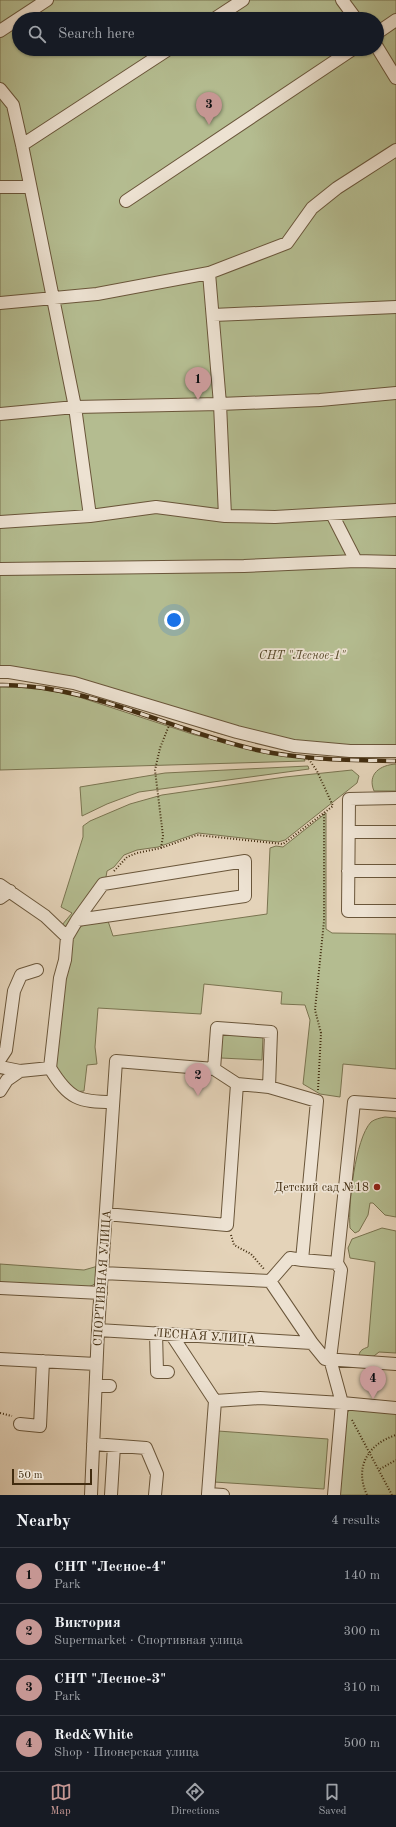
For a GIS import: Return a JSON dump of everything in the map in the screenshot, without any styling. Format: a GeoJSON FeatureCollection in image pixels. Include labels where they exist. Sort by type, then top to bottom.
{"type":"FeatureCollection","features":[{"type":"Feature","properties":{"kind":"street"},"geometry":{"type":"LineString","coordinates":[[28,12],[46,0]]}},
{"type":"Feature","properties":{"kind":"street"},"geometry":{"type":"LineString","coordinates":[[225,12],[243,0]]}},
{"type":"Feature","properties":{"kind":"street"},"geometry":{"type":"LineString","coordinates":[[342,0],[351,12]]}},
{"type":"Feature","properties":{"kind":"street"},"geometry":{"type":"LineString","coordinates":[[384,28],[396,20]]}},
{"type":"Feature","properties":{"kind":"street"},"geometry":{"type":"LineString","coordinates":[[0,31],[12,23]]}},
{"type":"Feature","properties":{"kind":"street"},"geometry":{"type":"LineString","coordinates":[[22,145],[158,56]]}},
{"type":"Feature","properties":{"kind":"street"},"geometry":{"type":"LineString","coordinates":[[126,201],[343,56]]}},
{"type":"Feature","properties":{"kind":"street"},"geometry":{"type":"LineString","coordinates":[[383,56],[396,78]]}},
{"type":"Feature","properties":{"kind":"street"},"geometry":{"type":"LineString","coordinates":[[0,90],[13,105],[22,145],[75,407],[90,516]]}},
{"type":"Feature","properties":{"kind":"street"},"geometry":{"type":"LineString","coordinates":[[0,303],[97,294],[209,273],[287,243],[312,208],[337,188],[396,150]]}},
{"type":"Feature","properties":{"kind":"street"},"geometry":{"type":"LineString","coordinates":[[0,187],[30,187]]}},
{"type":"Feature","properties":{"kind":"street"},"geometry":{"type":"LineString","coordinates":[[209,273],[220,404],[225,516]]}},
{"type":"Feature","properties":{"kind":"street"},"geometry":{"type":"LineString","coordinates":[[213,315],[396,307]]}},
{"type":"Feature","properties":{"kind":"street"},"geometry":{"type":"LineString","coordinates":[[0,414],[75,407],[320,400],[396,393]]}},
{"type":"Feature","properties":{"kind":"street"},"geometry":{"type":"LineString","coordinates":[[0,522],[90,516],[156,507],[225,516],[275,517],[396,510]]}},
{"type":"Feature","properties":{"kind":"street"},"geometry":{"type":"LineString","coordinates":[[332,514],[356,561]]}},
{"type":"Feature","properties":{"kind":"street"},"geometry":{"type":"LineString","coordinates":[[0,569],[244,566],[356,561],[396,562]]}},
{"type":"Feature","properties":{"kind":"street"},"geometry":{"type":"LineString","coordinates":[[0,672],[9,672],[74,683],[237,732],[294,746],[350,751],[396,751]]}},
{"type":"Feature","properties":{"kind":"street"},"geometry":{"type":"LineString","coordinates":[[396,798],[349,799],[348,871],[348,911],[396,911]]}},
{"type":"Feature","properties":{"kind":"street"},"geometry":{"type":"LineString","coordinates":[[349,832],[396,832]]}},
{"type":"Feature","properties":{"kind":"street"},"geometry":{"type":"LineString","coordinates":[[77,920],[245,896],[245,861],[103,884],[77,920],[67,938],[65,960],[60,978],[50,1068],[61,1086],[70,1094],[89,1102],[113,1102]]}},
{"type":"Feature","properties":{"kind":"street"},"geometry":{"type":"LineString","coordinates":[[348,871],[396,871]]}},
{"type":"Feature","properties":{"kind":"street"},"geometry":{"type":"LineString","coordinates":[[0,898],[5,888],[45,916],[67,938]]}},
{"type":"Feature","properties":{"kind":"street"},"geometry":{"type":"LineString","coordinates":[[0,1059],[6,1050],[14,991],[21,975],[36,970]]}},
{"type":"Feature","properties":{"kind":"street"},"geometry":{"type":"LineString","coordinates":[[269,1087],[271,1032],[217,1028],[214,1069],[237,1084],[269,1087],[317,1101],[302,1260]]}},
{"type":"Feature","properties":{"kind":"street","name":"СПОРТИВНАЯ УЛИЦА"},"geometry":{"type":"LineString","coordinates":[[90,1495],[98,1330],[116,1061],[214,1069]]}},
{"type":"Feature","properties":{"kind":"street"},"geometry":{"type":"LineString","coordinates":[[0,1066],[20,1071],[50,1068]]}},
{"type":"Feature","properties":{"kind":"street"},"geometry":{"type":"LineString","coordinates":[[0,1091],[6,1080],[20,1071]]}},
{"type":"Feature","properties":{"kind":"street"},"geometry":{"type":"LineString","coordinates":[[106,1214],[228,1225],[237,1084]]}},
{"type":"Feature","properties":{"kind":"street"},"geometry":{"type":"LineString","coordinates":[[334,1495],[342,1403],[330,1359],[341,1270],[337,1263],[354,1102],[396,1105]]}},
{"type":"Feature","properties":{"kind":"street"},"geometry":{"type":"LineString","coordinates":[[270,1281],[290,1258],[337,1263]]}},
{"type":"Feature","properties":{"kind":"street"},"geometry":{"type":"LineString","coordinates":[[102,1273],[270,1281]]}},
{"type":"Feature","properties":{"kind":"street"},"geometry":{"type":"LineString","coordinates":[[270,1281],[312,1343],[325,1359],[396,1364]]}},
{"type":"Feature","properties":{"kind":"street"},"geometry":{"type":"LineString","coordinates":[[0,1288],[101,1293]]}},
{"type":"Feature","properties":{"kind":"street","name":"ЛЕСНАЯ УЛИЦА"},"geometry":{"type":"LineString","coordinates":[[98,1330],[312,1343]]}},
{"type":"Feature","properties":{"kind":"street"},"geometry":{"type":"LineString","coordinates":[[156,1333],[157,1372],[168,1372]]}},
{"type":"Feature","properties":{"kind":"street"},"geometry":{"type":"LineString","coordinates":[[171,1334],[215,1401],[206,1494],[223,1495]]}},
{"type":"Feature","properties":{"kind":"street"},"geometry":{"type":"LineString","coordinates":[[0,1359],[96,1364]]}},
{"type":"Feature","properties":{"kind":"street"},"geometry":{"type":"LineString","coordinates":[[20,1424],[40,1426],[43,1361]]}},
{"type":"Feature","properties":{"kind":"street"},"geometry":{"type":"LineString","coordinates":[[96,1386],[110,1386]]}},
{"type":"Feature","properties":{"kind":"street"},"geometry":{"type":"LineString","coordinates":[[215,1401],[260,1398],[396,1408]]}},
{"type":"Feature","properties":{"kind":"street"},"geometry":{"type":"LineString","coordinates":[[93,1444],[146,1448],[157,1474],[155,1495]]}},
{"type":"Feature","properties":{"kind":"street"},"geometry":{"type":"LineString","coordinates":[[111,1495],[114,1446]]}},
{"type":"Feature","properties":{"kind":"path"},"geometry":{"type":"LineString","coordinates":[[161,848],[163,836],[155,770],[160,748],[170,723],[169,712]]}},
{"type":"Feature","properties":{"kind":"path"},"geometry":{"type":"LineString","coordinates":[[103,884],[126,857],[161,848],[197,835],[282,844],[333,806],[317,771],[307,757],[294,746]]}},
{"type":"Feature","properties":{"kind":"path"},"geometry":{"type":"LineString","coordinates":[[317,1101],[320,1064],[320,1033],[315,1010],[324,921],[324,812]]}},
{"type":"Feature","properties":{"kind":"path"},"geometry":{"type":"LineString","coordinates":[[228,1225],[234,1245],[251,1254],[263,1267],[270,1281]]}},
{"type":"Feature","properties":{"kind":"path"},"geometry":{"type":"LineString","coordinates":[[352,1420],[380,1469],[392,1495]]}},
{"type":"Feature","properties":{"kind":"path"},"geometry":{"type":"LineString","coordinates":[[367,1495],[362,1476],[363,1465],[370,1451],[384,1440],[396,1436]]}},
{"type":"Feature","properties":{"kind":"path"},"geometry":{"type":"LineString","coordinates":[[380,1469],[396,1460]]}},
{"type":"Feature","properties":{"kind":"green space","name":"СНТ \"Лесное-1\""},"geometry":{"type":"Polygon","coordinates":[[[0,0],[396,0],[396,755],[301,750],[257,743],[214,732],[96,691],[0,675],[0,0]]]}},
{"type":"Feature","properties":{"kind":"green space"},"geometry":{"type":"Polygon","coordinates":[[[25,686],[73,695],[195,735],[255,749],[303,756],[305,761],[0,770],[0,687],[25,686]]]}},
{"type":"Feature","properties":{"kind":"green space"},"geometry":{"type":"Polygon","coordinates":[[[396,764],[396,791],[374,791],[372,780],[376,772],[385,766],[396,764]]]}},
{"type":"Feature","properties":{"kind":"green space"},"geometry":{"type":"Polygon","coordinates":[[[308,766],[309,769],[139,792],[107,804],[82,816],[80,787],[165,773],[308,766]]]}},
{"type":"Feature","properties":{"kind":"green space"},"geometry":{"type":"Polygon","coordinates":[[[352,770],[359,776],[357,783],[285,840],[278,842],[198,833],[158,847],[137,850],[124,855],[114,867],[107,871],[106,877],[66,929],[62,925],[72,913],[61,907],[83,837],[83,826],[90,821],[130,804],[162,795],[285,777],[352,770]]]}},
{"type":"Feature","properties":{"kind":"green space"},"geometry":{"type":"Polygon","coordinates":[[[326,813],[326,929],[332,933],[396,934],[396,1069],[343,1064],[340,1097],[320,1094],[303,1084],[310,1020],[305,1005],[281,1004],[282,992],[204,984],[201,1014],[98,1008],[95,1047],[97,1064],[87,1065],[84,1091],[74,1092],[55,1067],[62,1001],[73,934],[85,924],[97,922],[108,921],[113,936],[267,914],[270,848],[276,846],[283,847],[326,813]]]}},
{"type":"Feature","properties":{"kind":"green space"},"geometry":{"type":"Polygon","coordinates":[[[222,1034],[263,1035],[262,1060],[221,1058],[222,1034]]]}},
{"type":"Feature","properties":{"kind":"green space","name":"Детский сад №18"},"geometry":{"type":"Polygon","coordinates":[[[385,1117],[396,1118],[396,1217],[385,1215],[373,1203],[370,1203],[368,1215],[359,1231],[355,1233],[350,1228],[350,1204],[357,1157],[365,1130],[371,1122],[385,1117]]]}},
{"type":"Feature","properties":{"kind":"green space"},"geometry":{"type":"Polygon","coordinates":[[[382,1228],[396,1231],[396,1353],[379,1352],[374,1356],[364,1358],[359,1355],[362,1350],[368,1347],[375,1262],[350,1258],[348,1248],[352,1239],[382,1228]]]}},
{"type":"Feature","properties":{"kind":"green space"},"geometry":{"type":"Polygon","coordinates":[[[0,1264],[84,1270],[98,1266],[98,1280],[93,1285],[83,1289],[0,1284],[0,1264]]]}},
{"type":"Feature","properties":{"kind":"green space"},"geometry":{"type":"Polygon","coordinates":[[[353,1408],[396,1411],[396,1495],[339,1495],[346,1413],[353,1408]]]}},
{"type":"Feature","properties":{"kind":"green space"},"geometry":{"type":"Polygon","coordinates":[[[218,1431],[328,1439],[324,1489],[214,1482],[218,1431]]]}},
{"type":"Feature","properties":{"kind":"railway"},"geometry":{"type":"LineString","coordinates":[[0,685],[33,687],[66,692],[98,700],[193,732],[257,750],[309,758],[396,761]]}},
{"type":"Feature","properties":{"kind":"place","name":"СНТ \"Лесное-3\""},"geometry":{"type":"Point","coordinates":[209,125]}},
{"type":"Feature","properties":{"kind":"place","name":"СНТ \"Лесное-4\""},"geometry":{"type":"Point","coordinates":[198,400]}},
{"type":"Feature","properties":{"kind":"place","name":"Виктория"},"geometry":{"type":"Point","coordinates":[198,1096]}},
{"type":"Feature","properties":{"kind":"place","name":"Детский сад №18"},"geometry":{"type":"Point","coordinates":[377,1187]}},
{"type":"Feature","properties":{"kind":"place","name":"Red&White"},"geometry":{"type":"Point","coordinates":[373,1399]}}]}
